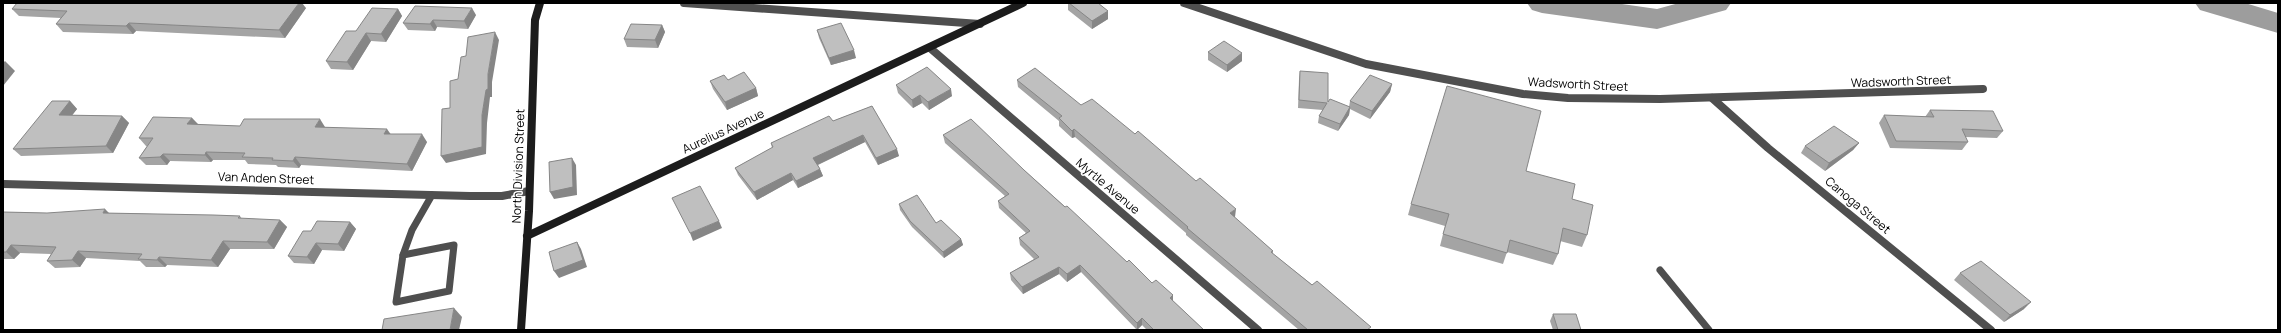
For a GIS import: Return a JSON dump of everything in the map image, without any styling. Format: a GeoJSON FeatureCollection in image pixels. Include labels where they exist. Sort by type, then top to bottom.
{"type":"FeatureCollection","features":[{"type":"Feature","properties":{"kind":"street","name":"North Division Street"},"geometry":{"type":"LineString","coordinates":[[521,330],[527,236],[535,20],[540,3]]}},
{"type":"Feature","properties":{"kind":"street"},"geometry":{"type":"LineString","coordinates":[[684,3],[980,24]]}},
{"type":"Feature","properties":{"kind":"street","name":"Aurelius Avenue"},"geometry":{"type":"LineString","coordinates":[[527,236],[1023,3]]}},
{"type":"Feature","properties":{"kind":"street","name":"Wadsworth Street"},"geometry":{"type":"LineString","coordinates":[[1184,3],[1366,64],[1473,86],[1568,98],[1712,98],[1983,90]]}},
{"type":"Feature","properties":{"kind":"street","name":"Myrtle Avenue"},"geometry":{"type":"LineString","coordinates":[[930,48],[1258,330]]}},
{"type":"Feature","properties":{"kind":"street","name":"Canoga Street"},"geometry":{"type":"LineString","coordinates":[[1712,98],[1768,148],[1991,330]]}},
{"type":"Feature","properties":{"kind":"street","name":"Van Anden Street"},"geometry":{"type":"LineString","coordinates":[[3,184],[502,196],[528,191]]}},
{"type":"Feature","properties":{"kind":"lane"},"geometry":{"type":"LineString","coordinates":[[403,255],[454,245],[449,291],[396,302],[403,255],[412,230],[432,195]]}},
{"type":"Feature","properties":{"kind":"lane"},"geometry":{"type":"LineString","coordinates":[[1660,270],[1709,330]]}},
{"type":"Feature","properties":{"kind":"building"},"geometry":{"type":"Polygon","coordinates":[[[17,3],[299,3],[279,30],[129,23],[126,26],[56,24],[67,11],[12,9],[17,3]]]}},
{"type":"Feature","properties":{"kind":"building"},"geometry":{"type":"Polygon","coordinates":[[[1069,3],[1098,3],[1108,11],[1092,21],[1069,3]]]}},
{"type":"Feature","properties":{"kind":"building"},"geometry":{"type":"Polygon","coordinates":[[[415,6],[472,8],[464,21],[433,20],[430,24],[403,23],[415,6]]]}},
{"type":"Feature","properties":{"kind":"building"},"geometry":{"type":"Polygon","coordinates":[[[372,8],[398,9],[381,34],[366,33],[347,62],[326,61],[346,31],[356,31],[372,8]]]}},
{"type":"Feature","properties":{"kind":"building"},"geometry":{"type":"Polygon","coordinates":[[[841,23],[854,50],[829,58],[817,30],[841,23]]]}},
{"type":"Feature","properties":{"kind":"building"},"geometry":{"type":"Polygon","coordinates":[[[631,24],[662,25],[655,40],[624,39],[631,24]]]}},
{"type":"Feature","properties":{"kind":"building"},"geometry":{"type":"Polygon","coordinates":[[[495,32],[488,74],[488,89],[486,90],[482,115],[482,147],[441,156],[442,109],[450,108],[450,81],[458,79],[461,57],[466,56],[468,37],[495,32]]]}},
{"type":"Feature","properties":{"kind":"building"},"geometry":{"type":"Polygon","coordinates":[[[1224,41],[1242,53],[1227,65],[1208,52],[1224,41]]]}},
{"type":"Feature","properties":{"kind":"building"},"geometry":{"type":"Polygon","coordinates":[[[927,67],[951,89],[928,102],[920,95],[912,100],[896,85],[927,67]]]}},
{"type":"Feature","properties":{"kind":"building"},"geometry":{"type":"Polygon","coordinates":[[[1035,68],[1081,105],[1092,99],[1135,134],[1138,131],[1196,181],[1200,178],[1236,209],[1230,213],[1273,251],[1271,252],[1312,285],[1317,281],[1371,327],[1367,330],[1308,330],[1187,228],[1188,227],[1074,129],[1072,131],[1059,118],[1062,116],[1017,80],[1035,68]]]}},
{"type":"Feature","properties":{"kind":"building"},"geometry":{"type":"Polygon","coordinates":[[[1300,71],[1328,73],[1328,102],[1330,99],[1350,107],[1340,124],[1319,116],[1327,103],[1299,100],[1300,71]]]}},
{"type":"Feature","properties":{"kind":"building"},"geometry":{"type":"Polygon","coordinates":[[[744,72],[756,88],[725,102],[710,81],[724,75],[728,80],[744,72]]]}},
{"type":"Feature","properties":{"kind":"building"},"geometry":{"type":"Polygon","coordinates":[[[1370,75],[1392,84],[1372,111],[1350,101],[1370,75]]]}},
{"type":"Feature","properties":{"kind":"building"},"geometry":{"type":"Polygon","coordinates":[[[1447,86],[1541,111],[1526,171],[1575,184],[1572,199],[1593,205],[1587,235],[1563,228],[1558,254],[1510,240],[1507,253],[1443,234],[1449,214],[1411,204],[1447,86]]]}},
{"type":"Feature","properties":{"kind":"building"},"geometry":{"type":"Polygon","coordinates":[[[52,101],[70,101],[59,115],[122,116],[106,146],[13,149],[52,101]]]}},
{"type":"Feature","properties":{"kind":"building"},"geometry":{"type":"Polygon","coordinates":[[[872,106],[897,149],[876,158],[863,135],[813,158],[820,169],[796,181],[791,173],[754,192],[735,168],[773,147],[771,143],[829,116],[833,121],[872,106]]]}},
{"type":"Feature","properties":{"kind":"building"},"geometry":{"type":"Polygon","coordinates":[[[1930,110],[1993,111],[2003,131],[1962,129],[1968,142],[1896,141],[1884,115],[1934,117],[1930,110]]]}},
{"type":"Feature","properties":{"kind":"building"},"geometry":{"type":"Polygon","coordinates":[[[153,117],[192,118],[187,124],[240,126],[244,119],[320,119],[315,127],[387,129],[384,134],[422,134],[407,164],[295,157],[293,161],[272,160],[273,158],[242,157],[245,153],[206,152],[205,155],[163,154],[160,157],[139,158],[153,138],[139,138],[153,117]]]}},
{"type":"Feature","properties":{"kind":"building"},"geometry":{"type":"Polygon","coordinates":[[[971,119],[1024,170],[1065,207],[1067,206],[1127,262],[1129,260],[1152,283],[1156,280],[1173,295],[1170,298],[1204,330],[1154,330],[1142,318],[1137,323],[1080,265],[1067,274],[1059,267],[1022,287],[1010,273],[1039,257],[1019,238],[1030,231],[998,201],[1009,194],[943,135],[971,119]]]}},
{"type":"Feature","properties":{"kind":"building"},"geometry":{"type":"Polygon","coordinates":[[[1834,126],[1859,143],[1829,163],[1805,146],[1834,126]]]}},
{"type":"Feature","properties":{"kind":"building"},"geometry":{"type":"Polygon","coordinates":[[[572,158],[573,187],[550,192],[549,162],[572,158]]]}},
{"type":"Feature","properties":{"kind":"building"},"geometry":{"type":"Polygon","coordinates":[[[700,186],[719,221],[690,233],[672,198],[700,186]]]}},
{"type":"Feature","properties":{"kind":"building"},"geometry":{"type":"Polygon","coordinates":[[[917,195],[936,223],[941,220],[961,239],[943,252],[910,221],[899,204],[917,195]]]}},
{"type":"Feature","properties":{"kind":"building"},"geometry":{"type":"Polygon","coordinates":[[[105,209],[103,213],[240,216],[238,218],[280,220],[267,242],[223,241],[211,260],[159,257],[157,260],[138,259],[142,254],[78,251],[72,260],[47,261],[56,247],[11,245],[6,252],[3,252],[3,212],[47,213],[105,209]]]}},
{"type":"Feature","properties":{"kind":"building"},"geometry":{"type":"Polygon","coordinates":[[[317,221],[350,222],[338,244],[316,243],[307,257],[288,256],[303,231],[311,231],[317,221]]]}},
{"type":"Feature","properties":{"kind":"building"},"geometry":{"type":"Polygon","coordinates":[[[577,242],[583,260],[554,271],[549,252],[577,242]]]}},
{"type":"Feature","properties":{"kind":"building"},"geometry":{"type":"Polygon","coordinates":[[[1981,261],[2031,302],[2010,315],[1960,273],[1981,261]]]}},
{"type":"Feature","properties":{"kind":"building"},"geometry":{"type":"Polygon","coordinates":[[[454,308],[450,330],[382,330],[384,319],[454,308]]]}},
{"type":"Feature","properties":{"kind":"building"},"geometry":{"type":"Polygon","coordinates":[[[1553,314],[1576,314],[1581,330],[1558,330],[1553,314]]]}},
{"type":"Feature","properties":{"kind":"waterway"},"geometry":{"type":"LineString","coordinates":[[1542,3],[1657,19],[1716,3]]}},
{"type":"Feature","properties":{"kind":"waterway"},"geometry":{"type":"LineString","coordinates":[[2210,3],[2278,23]]}}]}
